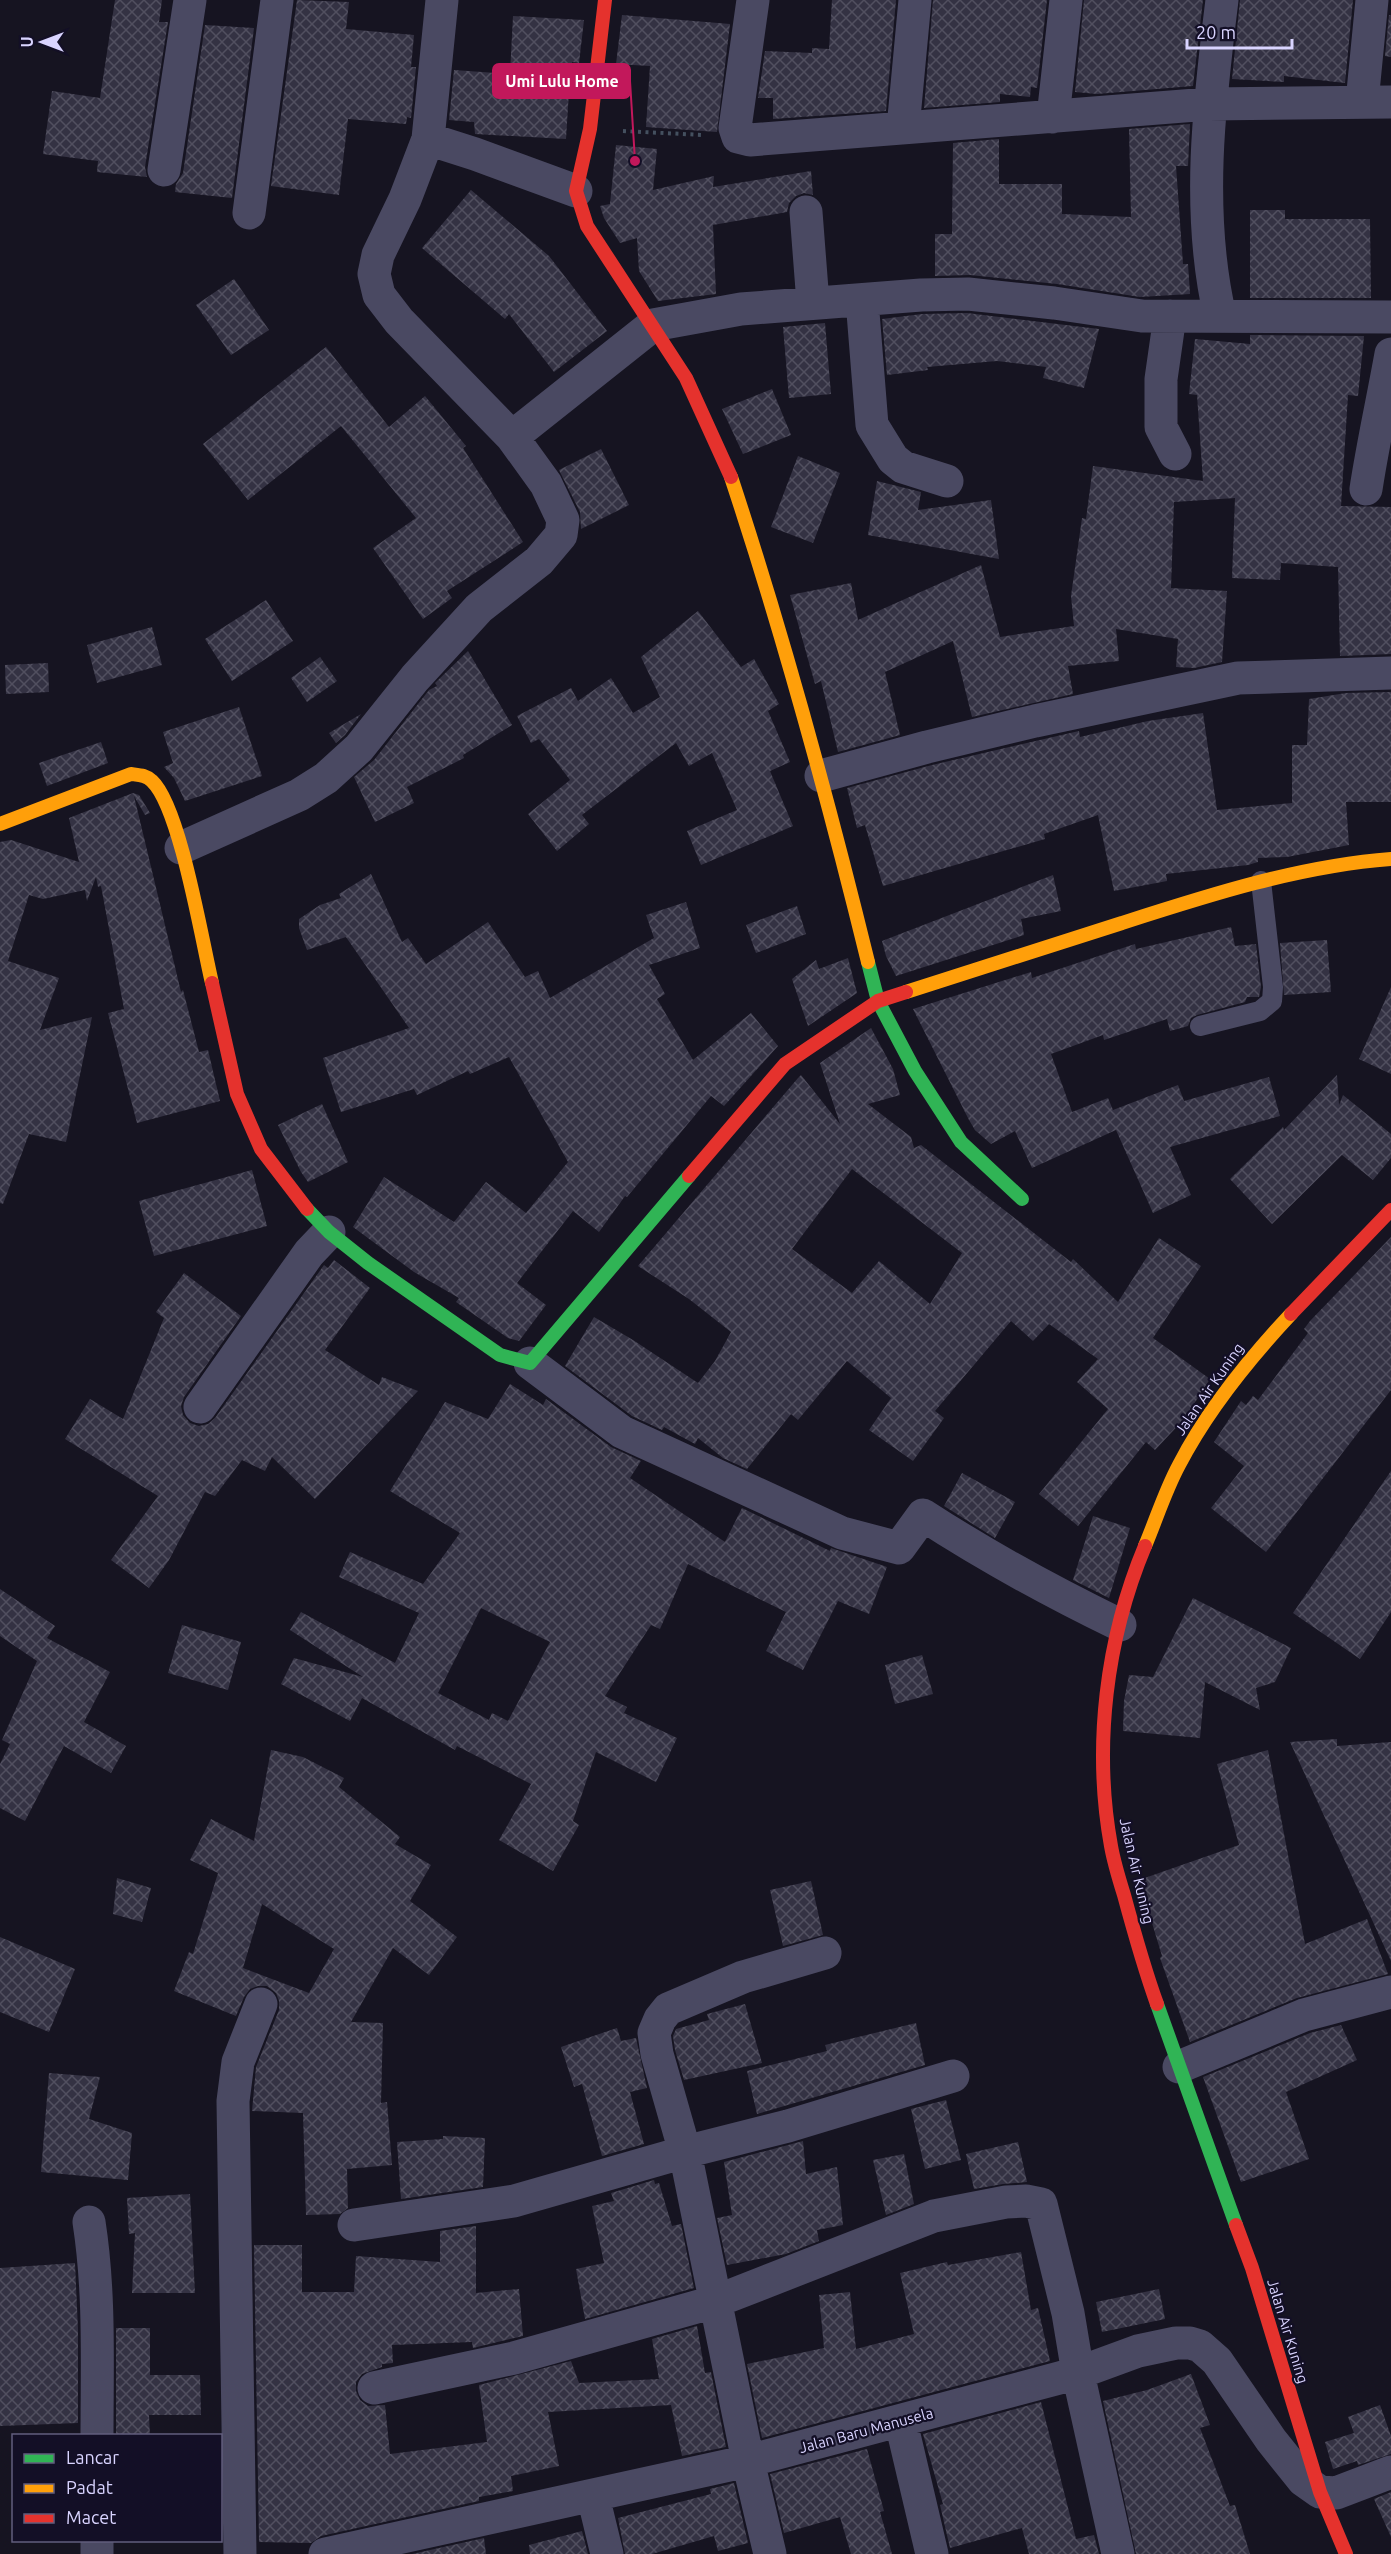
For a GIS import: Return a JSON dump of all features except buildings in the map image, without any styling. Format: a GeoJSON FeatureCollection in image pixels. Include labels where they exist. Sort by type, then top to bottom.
{"type":"FeatureCollection","features":[{"type":"Feature","properties":{"kind":"street"},"geometry":{"type":"LineString","coordinates":[[164,170],[190,0]]}},
{"type":"Feature","properties":{"kind":"street"},"geometry":{"type":"LineString","coordinates":[[249,213],[277,0]]}},
{"type":"Feature","properties":{"kind":"street"},"geometry":{"type":"LineString","coordinates":[[181,848],[299,795],[326,778],[360,748],[415,678],[479,608],[552,548],[561,535],[563,520],[546,484],[512,437],[399,321],[379,295],[374,274],[378,255],[405,199],[428,140],[442,0]]}},
{"type":"Feature","properties":{"kind":"street"},"geometry":{"type":"LineString","coordinates":[[605,0],[590,129],[576,191],[587,225],[686,378],[727,464],[771,597],[821,776],[878,1001],[915,1071],[962,1142],[1022,1199]]}},
{"type":"Feature","properties":{"kind":"street"},"geometry":{"type":"LineString","coordinates":[[753,0],[735,128],[738,136],[765,141],[1209,104],[1376,102],[1372,0]]}},
{"type":"Feature","properties":{"kind":"street"},"geometry":{"type":"LineString","coordinates":[[903,128],[915,0]]}},
{"type":"Feature","properties":{"kind":"street"},"geometry":{"type":"LineString","coordinates":[[1053,117],[1066,0]]}},
{"type":"Feature","properties":{"kind":"street"},"geometry":{"type":"LineString","coordinates":[[1220,316],[1214,291],[1209,244],[1209,104],[1222,0]]}},
{"type":"Feature","properties":{"kind":"street"},"geometry":{"type":"LineString","coordinates":[[428,140],[475,153],[576,191]]}},
{"type":"Feature","properties":{"kind":"street"},"geometry":{"type":"LineString","coordinates":[[806,212],[813,303]]}},
{"type":"Feature","properties":{"kind":"street"},"geometry":{"type":"LineString","coordinates":[[512,437],[653,325],[741,309],[921,295],[968,294],[1142,316],[1391,317]]}},
{"type":"Feature","properties":{"kind":"street"},"geometry":{"type":"LineString","coordinates":[[862,300],[872,424],[893,459],[903,467],[948,481]]}},
{"type":"Feature","properties":{"kind":"street"},"geometry":{"type":"LineString","coordinates":[[1170,316],[1161,380],[1161,427],[1175,454]]}},
{"type":"Feature","properties":{"kind":"street"},"geometry":{"type":"LineString","coordinates":[[1366,489],[1391,354]]}},
{"type":"Feature","properties":{"kind":"street"},"geometry":{"type":"LineString","coordinates":[[821,776],[1035,721],[1238,678],[1391,674]]}},
{"type":"Feature","properties":{"kind":"street"},"geometry":{"type":"LineString","coordinates":[[0,824],[131,774],[146,776],[156,784],[169,811],[181,848],[237,1094],[261,1149],[298,1200],[329,1233],[368,1263],[500,1355],[530,1363],[622,1432],[842,1533],[899,1548],[923,1515],[969,1545],[1051,1591],[1120,1625]]}},
{"type":"Feature","properties":{"kind":"street"},"geometry":{"type":"LineString","coordinates":[[530,1363],[786,1064],[878,1001],[1168,908],[1261,881],[1364,861],[1391,860]]}},
{"type":"Feature","properties":{"kind":"street","name":"Jalan Air Kuning"},"geometry":{"type":"LineString","coordinates":[[1346,2554],[1328,2493],[1252,2268],[1142,1964],[1111,1847],[1104,1786],[1105,1699],[1120,1625],[1142,1553],[1178,1466],[1197,1433],[1253,1354],[1391,1210]]}},
{"type":"Feature","properties":{"kind":"street"},"geometry":{"type":"LineString","coordinates":[[200,1407],[309,1253],[329,1233]]}},
{"type":"Feature","properties":{"kind":"street"},"geometry":{"type":"LineString","coordinates":[[770,2554],[748,2461],[728,2356],[714,2302],[685,2152],[657,2054],[654,2033],[660,2019],[668,2009],[743,1977],[825,1953]]}},
{"type":"Feature","properties":{"kind":"street"},"geometry":{"type":"LineString","coordinates":[[1179,2067],[1304,2015],[1391,1992]]}},
{"type":"Feature","properties":{"kind":"street"},"geometry":{"type":"LineString","coordinates":[[240,2554],[232,2124],[238,2062],[261,2004]]}},
{"type":"Feature","properties":{"kind":"street"},"geometry":{"type":"LineString","coordinates":[[354,2225],[514,2201],[685,2152],[788,2127],[953,2076]]}},
{"type":"Feature","properties":{"kind":"street"},"geometry":{"type":"LineString","coordinates":[[374,2388],[514,2358],[714,2302],[933,2216],[1006,2202],[1026,2201],[1041,2204],[1068,2313],[1078,2373],[1118,2554]]}},
{"type":"Feature","properties":{"kind":"street"},"geometry":{"type":"LineString","coordinates":[[88,2223],[94,2255],[97,2308],[97,2434]]}},
{"type":"Feature","properties":{"kind":"street","name":"Jalan Baru Manusela"},"geometry":{"type":"LineString","coordinates":[[325,2554],[445,2542],[593,2496],[748,2461],[902,2422],[1078,2373],[1138,2351],[1191,2343],[1200,2346],[1217,2361],[1271,2440],[1303,2480],[1328,2493]]}},
{"type":"Feature","properties":{"kind":"street"},"geometry":{"type":"LineString","coordinates":[[902,2422],[932,2554]]}},
{"type":"Feature","properties":{"kind":"street"},"geometry":{"type":"LineString","coordinates":[[1328,2493],[1391,2472]]}},
{"type":"Feature","properties":{"kind":"street"},"geometry":{"type":"LineString","coordinates":[[593,2496],[607,2554]]}},
{"type":"Feature","properties":{"kind":"lane"},"geometry":{"type":"LineString","coordinates":[[1200,1026],[1260,1011],[1272,1001],[1273,987],[1261,881]]}},
{"type":"Feature","properties":{"kind":"path"},"geometry":{"type":"LineString","coordinates":[[590,129],[738,136]]}},
{"type":"Feature","properties":{"kind":"traffic: fast"},"geometry":{"type":"LineString","coordinates":[[868,962],[878,1001],[915,1071],[961,1142],[1022,1199]]}},
{"type":"Feature","properties":{"kind":"traffic: fast"},"geometry":{"type":"LineString","coordinates":[[307,1209],[329,1232],[368,1263],[500,1355],[530,1363],[689,1176]]}},
{"type":"Feature","properties":{"kind":"traffic: fast"},"geometry":{"type":"LineString","coordinates":[[1157,2004],[1236,2225]]}},
{"type":"Feature","properties":{"kind":"traffic: slow"},"geometry":{"type":"LineString","coordinates":[[731,477],[804,718],[868,962]]}},
{"type":"Feature","properties":{"kind":"traffic: slow"},"geometry":{"type":"LineString","coordinates":[[0,824],[131,774],[150,779],[162,795],[181,845],[212,983]]}},
{"type":"Feature","properties":{"kind":"traffic: slow"},"geometry":{"type":"LineString","coordinates":[[906,992],[1221,892],[1322,868],[1391,859]]}},
{"type":"Feature","properties":{"kind":"traffic: slow"},"geometry":{"type":"LineString","coordinates":[[1145,1546],[1165,1495],[1190,1444],[1244,1367],[1291,1314]]}},
{"type":"Feature","properties":{"kind":"traffic: jam"},"geometry":{"type":"LineString","coordinates":[[605,0],[590,129],[576,191],[587,226],[686,378],[731,477]]}},
{"type":"Feature","properties":{"kind":"traffic: jam"},"geometry":{"type":"LineString","coordinates":[[212,983],[237,1094],[261,1149],[307,1209]]}},
{"type":"Feature","properties":{"kind":"traffic: jam"},"geometry":{"type":"LineString","coordinates":[[689,1176],[785,1064],[878,1001],[906,992]]}},
{"type":"Feature","properties":{"kind":"traffic: jam"},"geometry":{"type":"LineString","coordinates":[[1291,1314],[1391,1210]]}},
{"type":"Feature","properties":{"kind":"traffic: jam"},"geometry":{"type":"LineString","coordinates":[[1145,1546],[1121,1618],[1112,1656],[1107,1694],[1103,1770],[1111,1846],[1139,1950],[1157,2004]]}},
{"type":"Feature","properties":{"kind":"traffic: jam"},"geometry":{"type":"LineString","coordinates":[[1236,2225],[1252,2268],[1320,2492],[1346,2554]]}},
{"type":"Feature","properties":{"kind":"place","name":"Umi Lulu Home"},"geometry":{"type":"Point","coordinates":[635,161]}}]}
